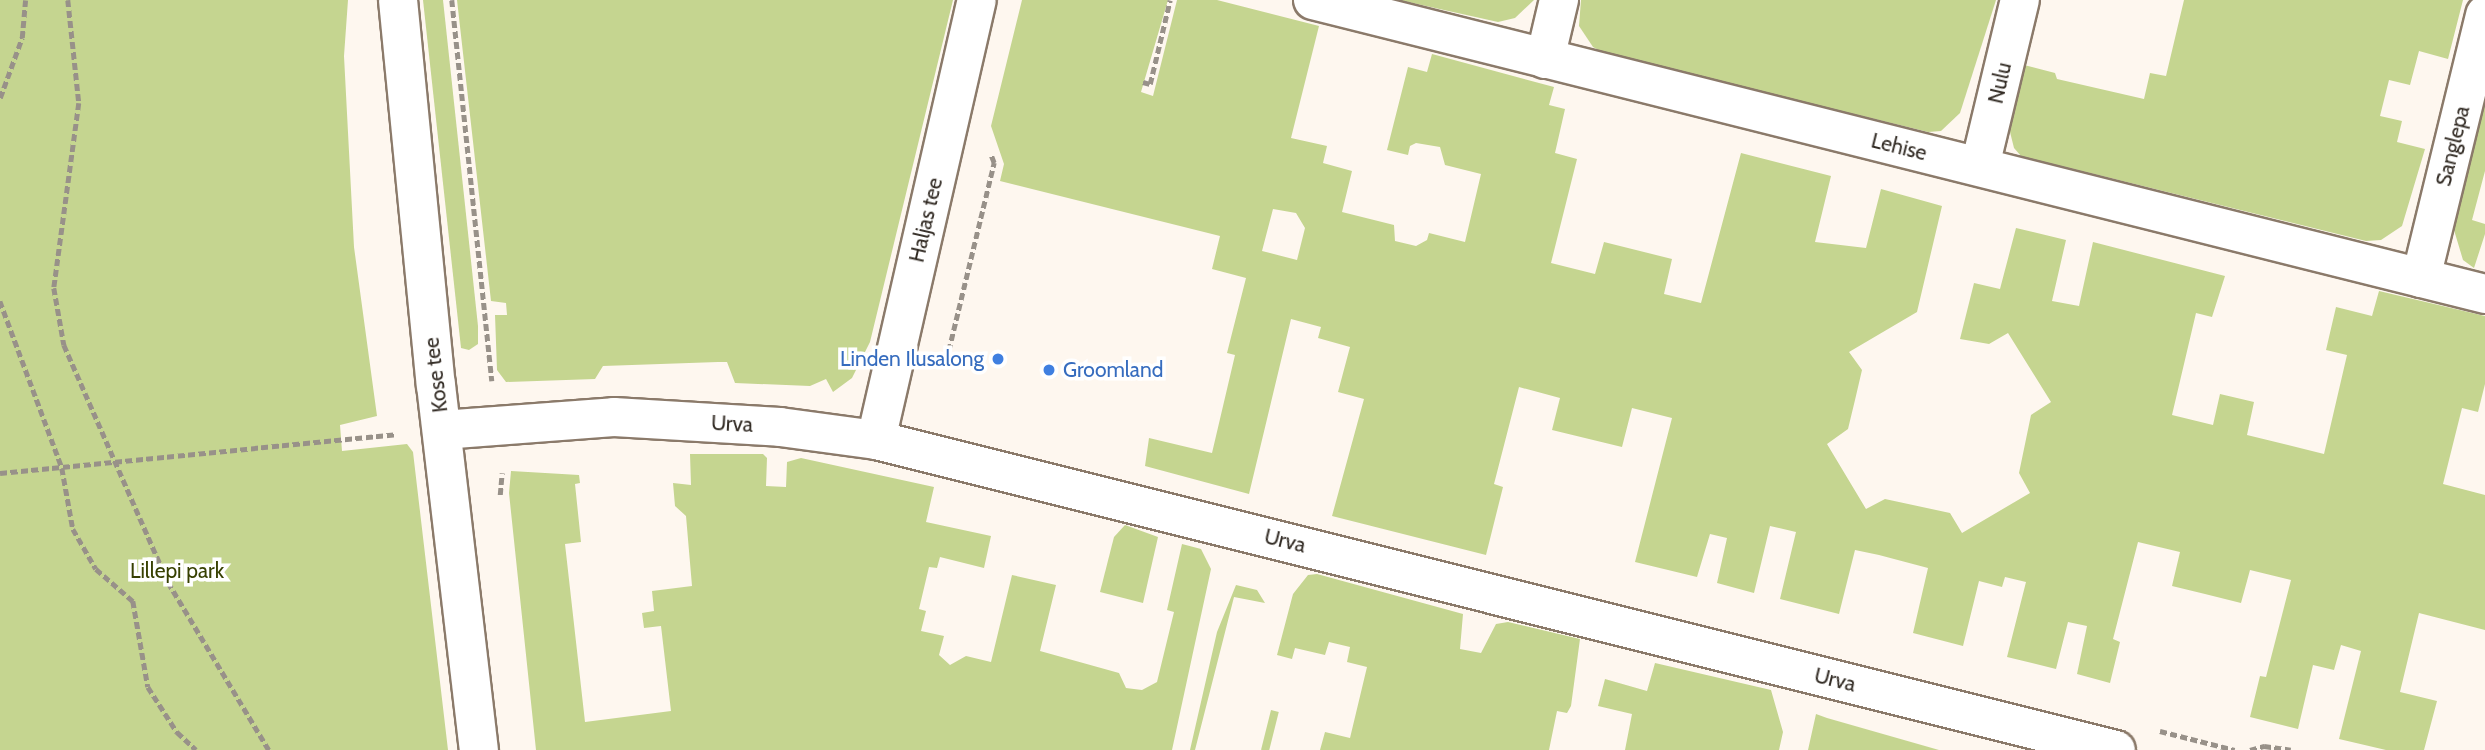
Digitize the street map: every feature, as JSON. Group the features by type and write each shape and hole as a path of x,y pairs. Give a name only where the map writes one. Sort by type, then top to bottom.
{"street":[{"name":"Kose tee","path":"398,0 442,430 479,750"},
{"name":"Haljas tee","path":"876,440 977,0"},
{"name":"Lehise","path":"1313,0 2485,294"},
{"path":"1545,59 1559,0"},
{"name":"Nulu","path":"1980,166 2020,0"},
{"name":"Sanglepa","path":"2421,278 2485,15"},
{"name":"Urva","path":"442,430 614,417 780,427 876,440 2116,750"}],"path":[{"path":"0,98 22,38 25,0"},
{"path":"68,0 79,103 54,288 64,345 168,582 269,750"},
{"path":"452,0 487,354 498,426 501,506"},
{"path":"1143,82 1150,85 1170,0"},
{"path":"0,301 62,468 73,529 96,569 133,601 148,687 177,732 196,750"},
{"path":"0,473 442,430"},
{"path":"2250,750 2264,746 2291,750"}],"green space":[{"name":"Lillepi park","path":"0,0 348,0 344,56 354,247 377,416 340,425 342,451 407,444 413,452 448,750 0,750"},
{"path":"423,0 443,0 478,326 478,344 469,350 461,348"},
{"path":"457,0 953,0 870,342 852,378 833,392 826,379 810,386 735,383 727,362 718,362 603,366 595,379 506,382 497,370 495,315 507,315 506,303 491,301"},
{"path":"1022,0 1168,0 1141,92 1153,96 1177,0 1217,0 1319,26 1291,138 1327,146 1323,163 1352,171 1342,212 1394,225 1395,241 1416,246 1427,240 1429,233 1465,242 1481,174 1445,165 1440,147 1416,143 1410,146 1408,155 1387,150 1408,67 1427,72 1432,54 1554,87 1549,105 1565,109 1555,153 1577,159 1551,263 1595,274 1604,242 1672,259 1664,294 1701,303 1741,153 1831,176 1815,242 1866,248 1881,189 1942,206 1917,312 1849,352 1862,370 1855,400 1848,429 1827,444 1866,509 1885,499 1950,513 1962,533 2030,493 2019,473 2031,415 2051,402 2008,333 1989,344 1960,339 1974,283 2000,289 2016,228 2066,240 2052,301 2079,306 2093,242 2225,276 2212,317 2196,313 2172,415 2213,425 2220,394 2254,402 2247,435 2324,454 2347,355 2326,350 2336,307 2372,316 2379,291 2485,316 2485,384 2478,412 2462,408 2443,484 2485,495 2485,630 2419,613 2400,692 2437,701 2424,750 2386,750 2339,739 2361,651 2341,645 2334,670 2313,665 2298,729 2250,717 2260,676 2266,677 2291,580 2250,570 2241,603 2172,586 2180,552 2138,542 2113,639 2120,642 2110,683 2077,674 2087,626 2068,622 2056,669 2007,657 2026,582 2005,577 2002,587 1979,581 1963,646 1913,633 1928,568 1879,555 1855,550 1839,614 1780,599 1796,532 1770,526 1754,593 1717,583 1727,538 1710,534 1697,577 1635,562 1672,418 1632,408 1622,447 1552,430 1560,398 1519,387 1494,484 1503,487 1486,555 1332,516 1364,399 1338,392 1350,347 1318,338 1321,327 1291,319 1249,494 1145,466 1149,438 1212,453 1235,355 1227,353 1246,278 1212,269 1220,236 1000,181 1004,164 991,126","holes":["1273,209 1296,213 1305,228 1297,260 1262,251"]},
{"path":"1399,0 1534,0 1515,18 1498,22"},
{"path":"1581,0 1996,0 1960,113 1941,131 1928,132 1604,53 1593,47 1579,26"},
{"path":"2184,0 2463,0 2448,59 2419,51 2410,85 2389,80 2380,116 2402,121 2397,142 2425,149 2402,226 2381,240 2366,241 2021,156 2014,148 2009,128 2024,65 2055,73 2057,79 2144,99 2150,73 2166,76"},
{"path":"2485,97 2485,171 2472,220 2485,224 2485,234 2474,268 2463,260 2454,230"},
{"path":"690,454 763,454 767,458 766,486 786,487 787,462 801,458 934,487 926,522 991,536 984,568 940,557 937,568 929,567 919,609 926,611 921,631 944,636 939,655 950,665 966,656 991,662 1012,575 1056,585 1040,651 1119,673 1126,688 1142,690 1157,682 1174,612 1167,610 1182,544 1201,549 1211,569 1172,750 536,750 509,493 511,471 579,475 580,483 575,484 581,542 565,544 585,722 671,711 661,626 644,628 642,613 654,611 652,591 692,586 686,516 675,506 673,483 691,485"},
{"path":"1125,525 1158,537 1143,603 1100,592 1114,537"},
{"path":"1317,574 1463,614 1460,649 1481,653 1496,624 1508,622 1580,639 1571,706 1567,713 1557,711 1549,750 1320,750 1325,732 1350,738 1367,667 1347,662 1350,647 1329,642 1325,655 1295,648 1292,659 1277,655 1293,594 1308,575"},
{"path":"1236,585 1257,590 1265,603 1234,597 1195,750 1190,750 1217,632"},
{"path":"1655,663 1771,690 1783,732 1779,750 1625,750 1632,714 1598,706 1605,679 1647,691"},
{"path":"1271,710 1279,712 1269,750 1261,750"},
{"path":"1816,714 1827,718 1939,750 1808,750"}],"place":[{"name":"Linden Ilusalong","path":"998,359"},
{"name":"Groomland","path":"1049,370"}]}
